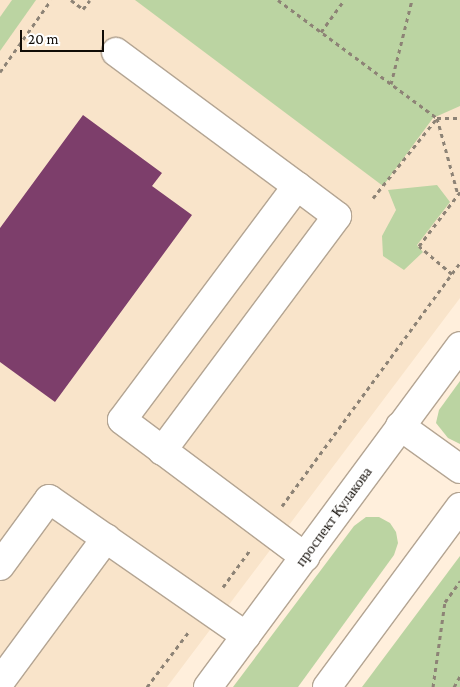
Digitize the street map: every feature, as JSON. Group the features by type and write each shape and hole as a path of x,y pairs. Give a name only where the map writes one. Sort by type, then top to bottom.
{"main road":[{"path":"116,52 337,216 162,451"},
{"path":"297,186 122,420 305,557"},
{"name":"проспект Кулакова","path":"208,687 460,346"},
{"path":"400,426 460,469"},
{"path":"0,566 49,499 246,636"},
{"path":"327,687 460,507"},
{"path":"0,682 106,538"}],"path":[{"path":"0,72 50,0"},
{"path":"71,0 83,9 90,0"},
{"path":"278,0 437,118 460,118"},
{"path":"321,32 344,0"},
{"path":"391,84 412,0"},
{"path":"437,118 459,194 419,246 452,274"},
{"path":"373,198 437,118"},
{"path":"147,687 460,263"},
{"path":"434,687 445,602 460,581"},
{"path":"454,687 460,676"}],"shaded area":[{"path":"0,0 460,0 460,298 167,687 0,687"}],"green space":[{"path":"12,0 36,0 0,51 0,17"},
{"path":"135,0 460,0 460,106 433,118 383,186"},
{"path":"437,185 450,202 417,245 423,252 404,270 383,256 382,236 396,210 388,190"},
{"path":"460,381 460,444 448,438 436,423 439,410"},
{"path":"366,517 379,517 390,523 396,532 398,543 394,555 298,687 233,687 354,526"},
{"path":"460,556 460,687 362,687"}],"building":[{"path":"83,115 162,173 152,186 192,215 55,402 0,362 0,228"}]}
